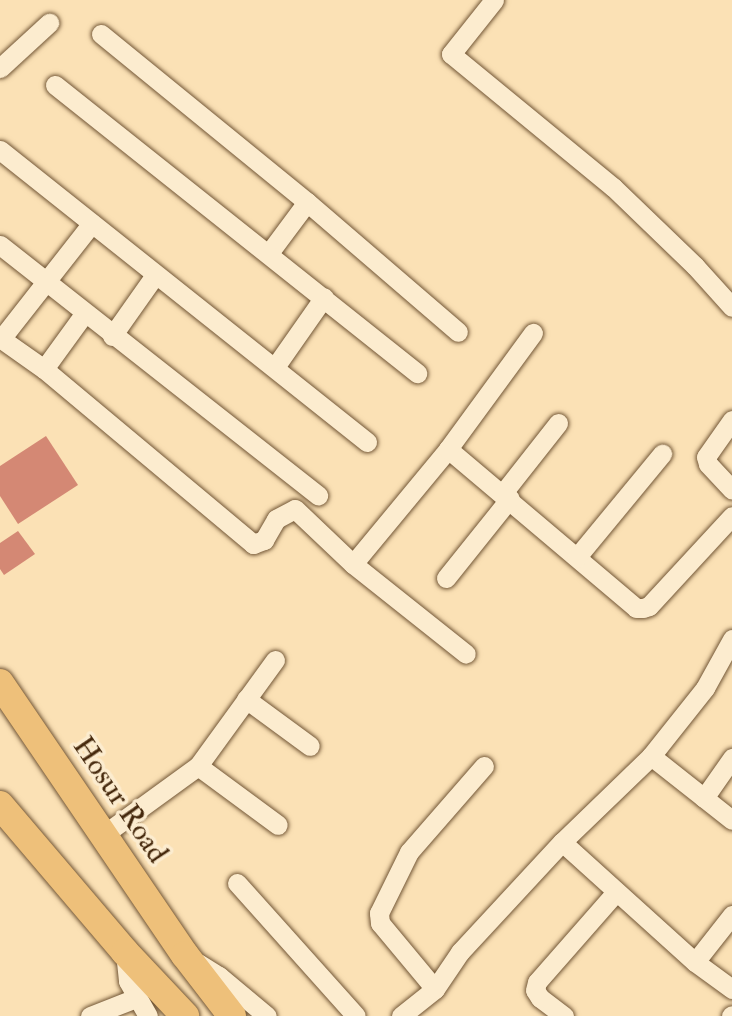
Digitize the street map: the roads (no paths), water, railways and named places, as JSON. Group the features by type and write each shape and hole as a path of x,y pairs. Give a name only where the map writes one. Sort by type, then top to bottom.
{"highway":[{"name":"Hosur Road","path":"0,683 185,955 232,1016"},
{"path":"0,805 125,952 185,1016"}],"street":[{"path":"494,0 450,54 613,187 695,266 732,307"},
{"path":"0,68 49,23"},
{"path":"101,34 307,202 458,332"},
{"path":"55,85 417,373"},
{"path":"0,150 155,275 275,366 367,442"},
{"path":"269,253 307,202"},
{"path":"92,223 1,339 44,369 253,544 264,540 276,519 296,509 354,564 466,654"},
{"path":"0,245 84,314 318,495"},
{"path":"112,336 155,275"},
{"path":"275,366 324,297"},
{"path":"44,369 84,314"},
{"path":"354,564 448,449 533,333"},
{"path":"732,420 706,457 708,464 732,490"},
{"path":"446,578 558,423"},
{"path":"448,449 636,608 649,606 732,516"},
{"path":"577,556 662,454"},
{"path":"401,1016 435,989 460,952 562,842 651,756 705,688 732,639"},
{"path":"103,835 198,766 275,660"},
{"path":"246,699 310,746"},
{"path":"651,756 732,820"},
{"path":"704,798 732,758"},
{"path":"198,766 278,825"},
{"path":"435,989 380,923 379,913 409,852 484,766"},
{"path":"562,842 695,962 732,989"},
{"path":"237,883 356,1016"},
{"path":"564,1016 540,998 536,990 537,982 615,892"},
{"path":"695,962 732,915"},
{"path":"125,952 128,981 148,1016"},
{"path":"185,955 219,976 267,1016"},
{"path":"90,1016 136,998"}]}
